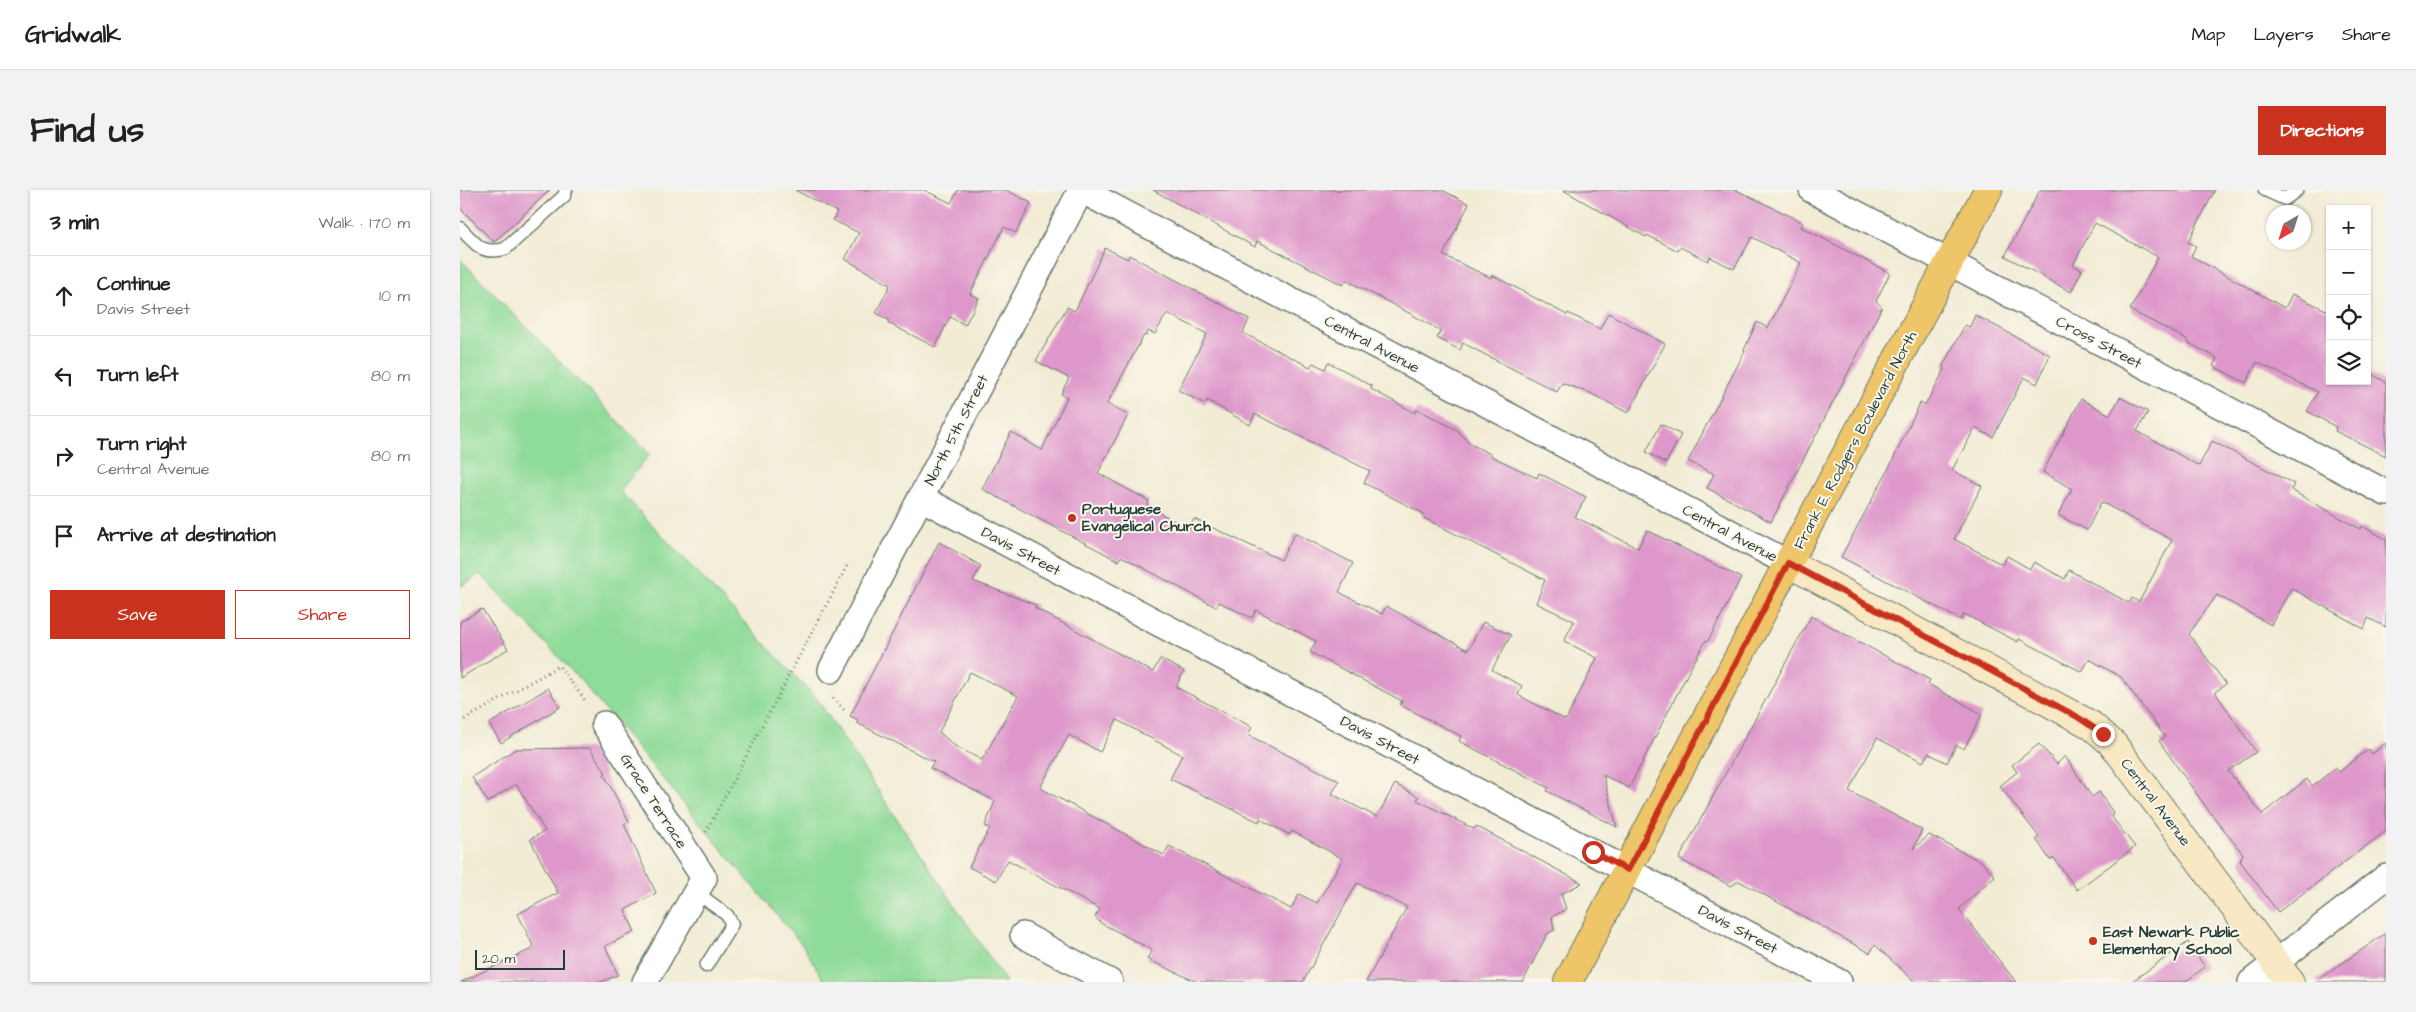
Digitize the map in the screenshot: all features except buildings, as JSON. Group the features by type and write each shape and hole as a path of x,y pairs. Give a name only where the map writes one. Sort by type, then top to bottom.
{"main road":[{"name":"Frank E. Rodgers Boulevard North","path":"1568,982 1788,563 1988,190"},
{"name":"Central Avenue","path":"1788,563 2091,724 2113,744 2283,973"}],"street":[{"name":"North 5th Street","path":"831,670 1081,190"},
{"name":"Central Avenue","path":"1081,190 1788,563"},
{"name":"Cross Street","path":"1812,190 2386,493"},
{"name":"Davis Street","path":"921,498 1838,982"},
{"name":"Grace Terrace","path":"604,724 700,885"},
{"path":"2251,982 2283,973 2386,878"},
{"path":"644,982 700,885"},
{"path":"1023,935 1110,982"}],"lane":[{"path":"460,228 481,250 493,252 505,249 564,196 566,190"},
{"path":"2265,190 2285,199 2297,190"},
{"path":"700,885 728,916 732,924 706,966"}],"path":[{"path":"703,837 847,566"},
{"path":"460,722 559,666 604,724"}],"green space":[{"path":"460,259 650,454 620,491 817,699 1006,982 825,982 803,946 581,681 480,574 460,587"}],"place":[{"name":"Portuguese Evangelical Church","path":"1072,518"},
{"name":"East Newark Public Elementary School","path":"2093,941"}],"route":[{"path":"1593,852 1628,870 1788,563 2091,724 2103,734"}]}
